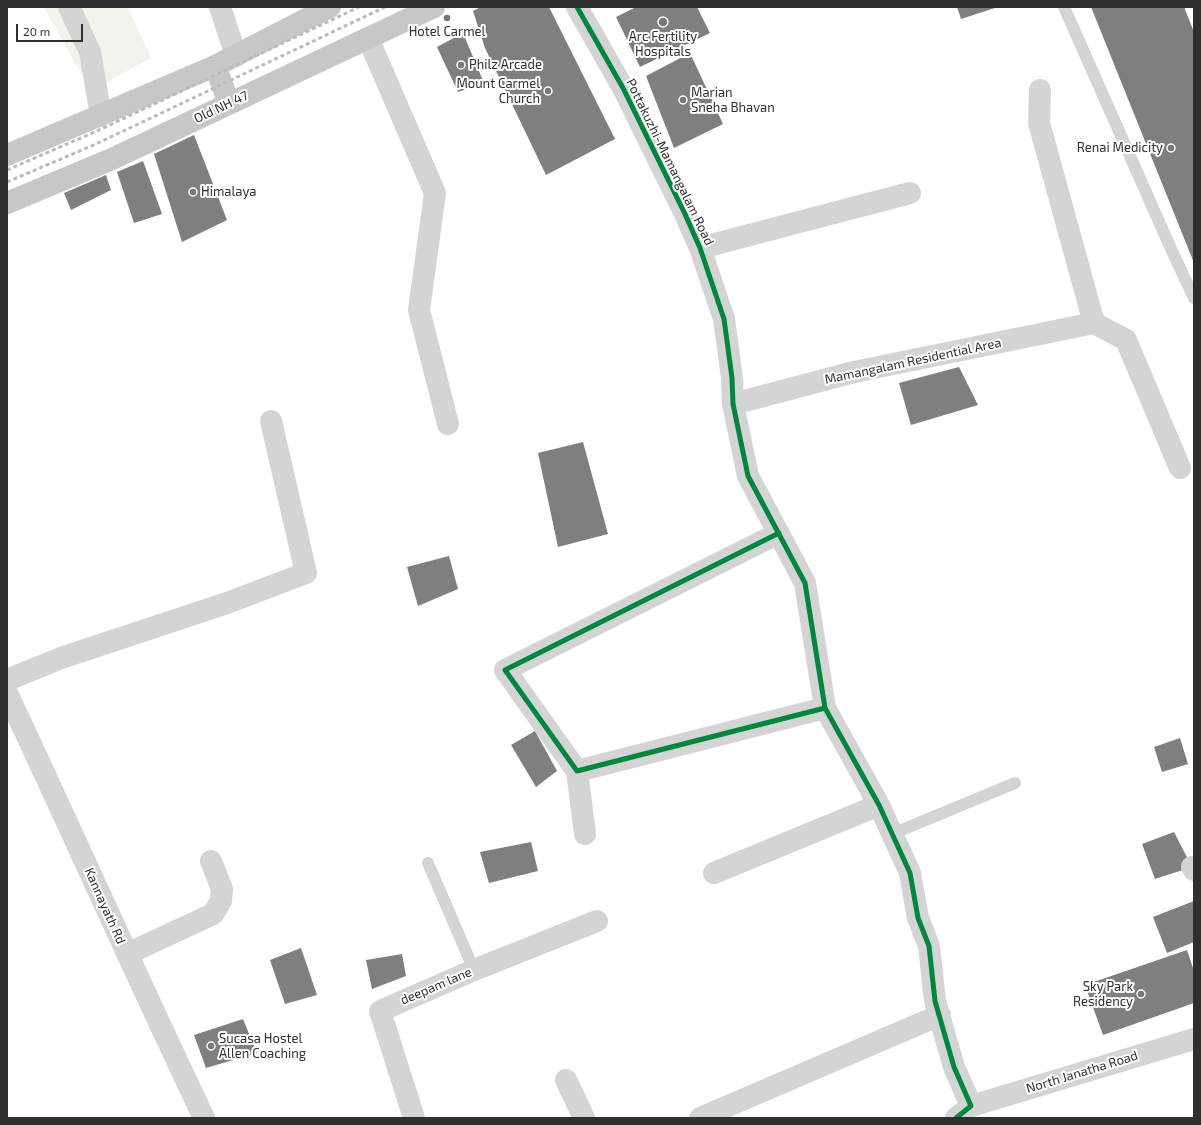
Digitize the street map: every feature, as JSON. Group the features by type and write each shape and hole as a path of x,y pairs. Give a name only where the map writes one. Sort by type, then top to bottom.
{"main road":[{"path":"7,156 215,66 330,7"},
{"name":"Old NH 47","path":"7,203 112,159 434,7"},
{"path":"215,66 230,103"}],"street":[{"path":"69,7 90,52 101,116"},
{"path":"220,7 236,56"},
{"name":"Pottakuzhi-Mamangalam Road","path":"577,7 623,88 686,214 700,248 724,318 734,404 748,476 805,583 826,708 879,805 910,873 918,918 929,946 935,1001 954,1067 963,1112"},
{"path":"368,38 435,193 419,310 448,424"},
{"path":"1040,90 1039,123 1094,323 1126,340 1180,468"},
{"path":"700,248 910,193"},
{"name":"Mamangalam Residential Area","path":"734,404 854,372 1094,323"},
{"path":"7,680 61,658 227,603 306,573 271,421"},
{"path":"585,834 578,771 505,670 779,533"},
{"name":"Kannayath Rd","path":"7,692 204,1118"},
{"path":"578,771 826,708"},
{"path":"714,873 879,805"},
{"path":"127,954 213,914 221,901 222,889 211,861"},
{"name":"deepam lane","path":"414,1118 380,1011 474,970 597,921"},
{"path":"700,1118 940,1016"},
{"name":"North Janatha Road","path":"963,1112 1194,1038"},
{"path":"566,1080 584,1118"}],"lane":[{"path":"1064,7 1194,298"},
{"path":"892,834 1015,783"},
{"path":"428,863 474,970"}],"shaded area":[{"path":"44,7 128,7 151,58 91,91"}],"building":[{"name":"Mount Carmel Church","path":"481,7 549,7 615,139 546,175 485,48 473,11"},
{"path":"636,7 697,7 710,33 640,67 616,17"},
{"path":"957,7 998,7 961,19"},
{"name":"Renai Medicity","path":"1091,7 1184,7 1194,32 1194,263"},
{"name":"Philz Arcade","path":"463,33 484,83 458,92 437,47"},
{"name":"Marian Sneha Bhavan","path":"690,53 723,124 674,148 646,76"},
{"path":"194,135 227,220 182,242 154,154"},
{"path":"143,161 162,214 134,223 117,172"},
{"path":"106,175 111,190 71,210 64,193"},
{"path":"959,367 978,405 911,425 899,383"},
{"path":"583,442 608,534 558,547 538,453"},
{"path":"449,556 458,589 418,606 407,567"},
{"path":"535,731 557,771 536,787 511,745"},
{"path":"1180,738 1188,764 1162,772 1154,747"},
{"path":"1174,832 1192,867 1155,879 1142,844"},
{"path":"531,842 538,871 489,883 480,852"},
{"path":"1194,901 1194,942 1167,953 1153,917"},
{"path":"301,948 317,995 285,1004 270,960"},
{"name":"Sky Park Residency","path":"1187,950 1194,971 1194,1003 1103,1035 1085,985"},
{"path":"402,954 406,976 372,989 366,960"},
{"path":"243,1019 257,1053 206,1068 194,1035"}],"railway":[{"path":"7,170 97,131 359,7"},
{"path":"7,182 96,144 385,7"}],"cycle path":[{"path":"577,7 623,88 685,214 700,248 724,319 732,378 733,404 748,476 805,583 825,708 879,805 910,873 918,918 929,946 935,1001 954,1067 971,1106 956,1118"},
{"path":"779,533 505,670 577,771 825,708"}],"place":[{"name":"Hotel Carmel","path":"447,18"},
{"name":"Arc Fertility Hospitals","path":"663,22"},
{"name":"Philz Arcade","path":"461,65"},
{"name":"Mount Carmel Church","path":"548,91"},
{"name":"Marian Sneha Bhavan","path":"683,100"},
{"name":"Renai Medicity","path":"1171,148"},
{"name":"Himalaya","path":"193,192"},
{"name":"Sky Park Residency","path":"1141,994"},
{"name":"Sucasa Hostel Allen Coaching","path":"211,1046"}]}
